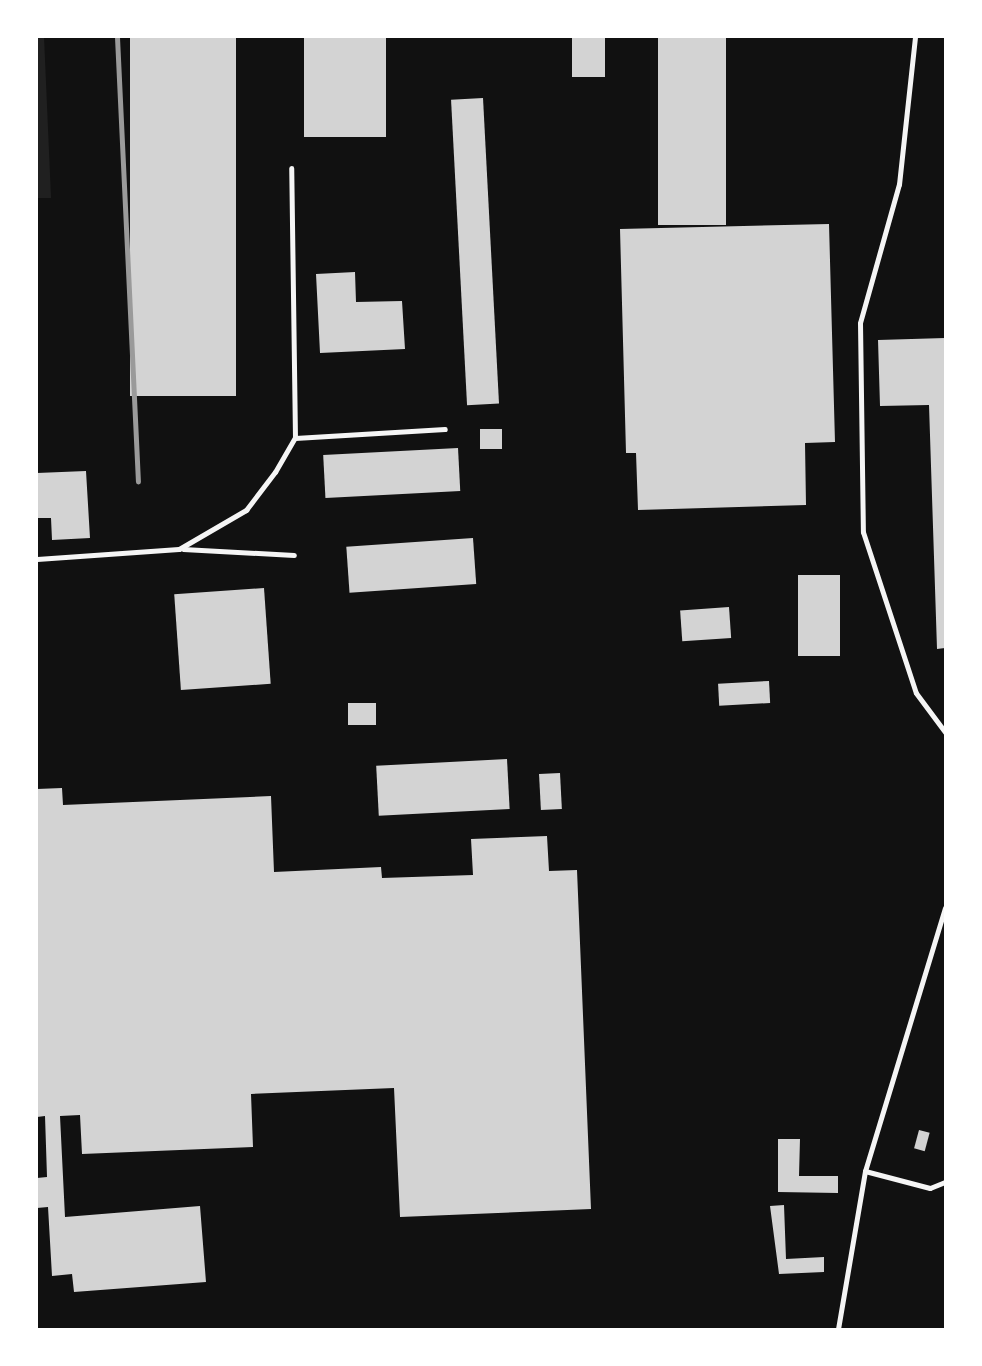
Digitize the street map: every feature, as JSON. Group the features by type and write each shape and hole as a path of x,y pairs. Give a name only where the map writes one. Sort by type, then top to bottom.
{"lane":[{"path":"915,37 899,184 860,323 863,533 916,693 945,732"},
{"path":"179,549 246,510 295,438 290,168"},
{"path":"295,438 445,429"},
{"path":"37,559 179,549 294,555"},
{"path":"838,1329 865,1171 945,908"},
{"path":"865,1171 930,1188 945,1182"}],"shaded area":[{"path":"37,37 44,37 51,198 37,198"}],"building":[{"path":"130,37 236,37 236,396 130,396"},
{"path":"304,37 386,37 386,137 304,137"},
{"path":"572,37 605,37 605,77 572,77"},
{"path":"658,37 726,37 726,225 658,225"},
{"path":"483,98 499,404 467,405 451,100"},
{"path":"829,224 835,442 805,443 806,505 638,510 636,453 626,453 620,229"},
{"path":"355,272 356,302 402,301 405,349 320,353 316,274"},
{"path":"945,338 945,648 937,649 929,405 880,406 878,340"},
{"path":"480,429 502,429 502,449 480,449"},
{"path":"458,448 460,491 325,498 323,455"},
{"path":"86,471 90,538 52,540 51,518 37,518 37,473"},
{"path":"473,538 476,584 350,593 346,547"},
{"path":"798,575 840,575 840,656 798,656"},
{"path":"264,588 271,684 181,690 174,594"},
{"path":"729,607 731,638 682,641 680,610"},
{"path":"769,681 770,703 719,706 718,684"},
{"path":"348,703 376,703 376,725 348,725"},
{"path":"507,759 510,809 379,816 376,766"},
{"path":"560,773 562,809 541,810 539,774"},
{"path":"62,788 63,805 271,796 274,872 381,867 382,878 473,875 471,839 547,836 549,871 577,870 591,1209 400,1217 394,1088 251,1094 253,1147 82,1154 80,1115 60,1116 65,1217 200,1206 206,1282 74,1292 72,1274 52,1276 48,1207 37,1208 37,1178 47,1177 45,1116 37,1117 37,789"},
{"path":"919,1130 930,1133 925,1151 914,1148"},
{"path":"778,1139 800,1139 799,1176 838,1176 838,1193 778,1192"},
{"path":"784,1205 786,1259 824,1257 824,1272 779,1274 770,1206"}],"railway":[{"path":"117,37 138,482"}]}
